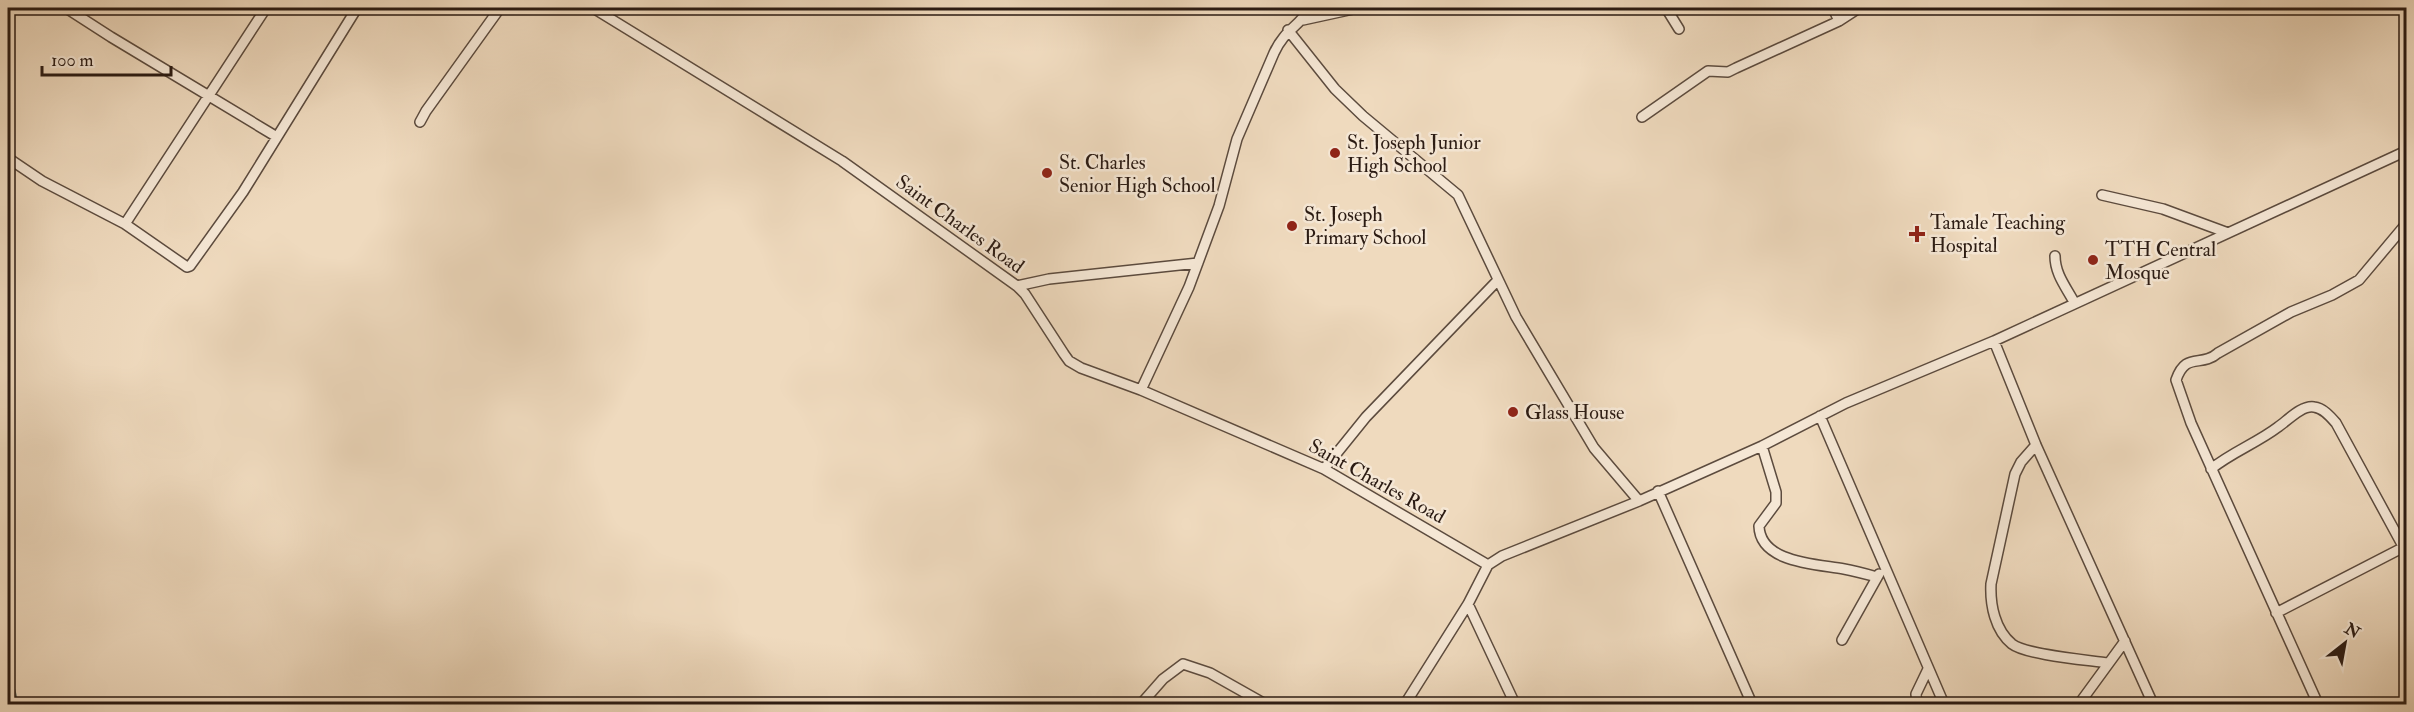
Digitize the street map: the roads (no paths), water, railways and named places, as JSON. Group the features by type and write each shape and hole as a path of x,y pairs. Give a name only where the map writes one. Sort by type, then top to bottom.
{"street":[{"path":"66,8 207,96 277,136"},
{"path":"125,224 266,8"},
{"path":"420,122 500,8"},
{"name":"Saint Charles Road","path":"593,8 842,161 1017,286 1025,294 1069,361 1324,469 1488,565"},
{"path":"1303,20 1310,8"},
{"path":"1141,390 1176,319 1220,206 1237,140 1280,40 1288,30 1303,20 1358,8"},
{"path":"1666,8 1680,29"},
{"path":"1833,8 1839,21"},
{"path":"1642,117 1708,71 1728,72 1839,21 1859,8"},
{"path":"8,158 42,181 125,224 187,267 190,266 225,219 353,9"},
{"path":"1288,30 1342,96 1458,195 1516,317 1594,448 1639,501"},
{"path":"1405,705 1468,604 1488,565 1502,556 1639,501 1762,446 1846,403 1994,341 2406,152"},
{"path":"2102,195 2163,209 2228,233"},
{"path":"2318,705 2211,469 2176,380 2183,366 2189,361 2209,360 2291,312 2332,295 2359,280 2406,224"},
{"path":"2055,256 2055,266 2074,303"},
{"path":"1017,286 1049,279 1198,263"},
{"path":"1324,469 1366,417 1498,280"},
{"path":"1994,341 2036,445 2153,705"},
{"path":"2211,469 2227,456 2275,430 2303,409 2313,406 2321,409 2336,423 2405,547 2276,613"},
{"path":"1820,416 1944,705"},
{"path":"2036,445 2021,462 2011,486 1991,584 1990,598 1994,615 2001,630 2013,645 2032,652 2108,663"},
{"path":"1762,446 1776,492 1776,503 1759,526 1759,536 1766,544 1773,551 1793,560 1877,577"},
{"path":"1658,491 1752,705"},
{"path":"1842,640 1884,566"},
{"path":"1468,604 1515,705"},
{"path":"2079,705 2125,642"},
{"path":"1141,705 1163,679 1183,664 1210,673 1265,705"},
{"path":"1917,705 1916,694 1928,669"},
{"path":"1100,703 1110,705"}],"waterway":[{"path":"8,169 12,172 8,187"},
{"path":"8,665 18,704"}],"place":[{"name":"St. Joseph Junior High School","path":"1335,153"},
{"name":"St. Charles Senior High School","path":"1047,173"},
{"name":"St. Joseph Primary School","path":"1292,226"},
{"name":"Tamale Teaching Hospital","path":"1917,234"},
{"name":"TTH Central Mosque","path":"2093,260"},
{"name":"Glass House","path":"1513,412"}]}
